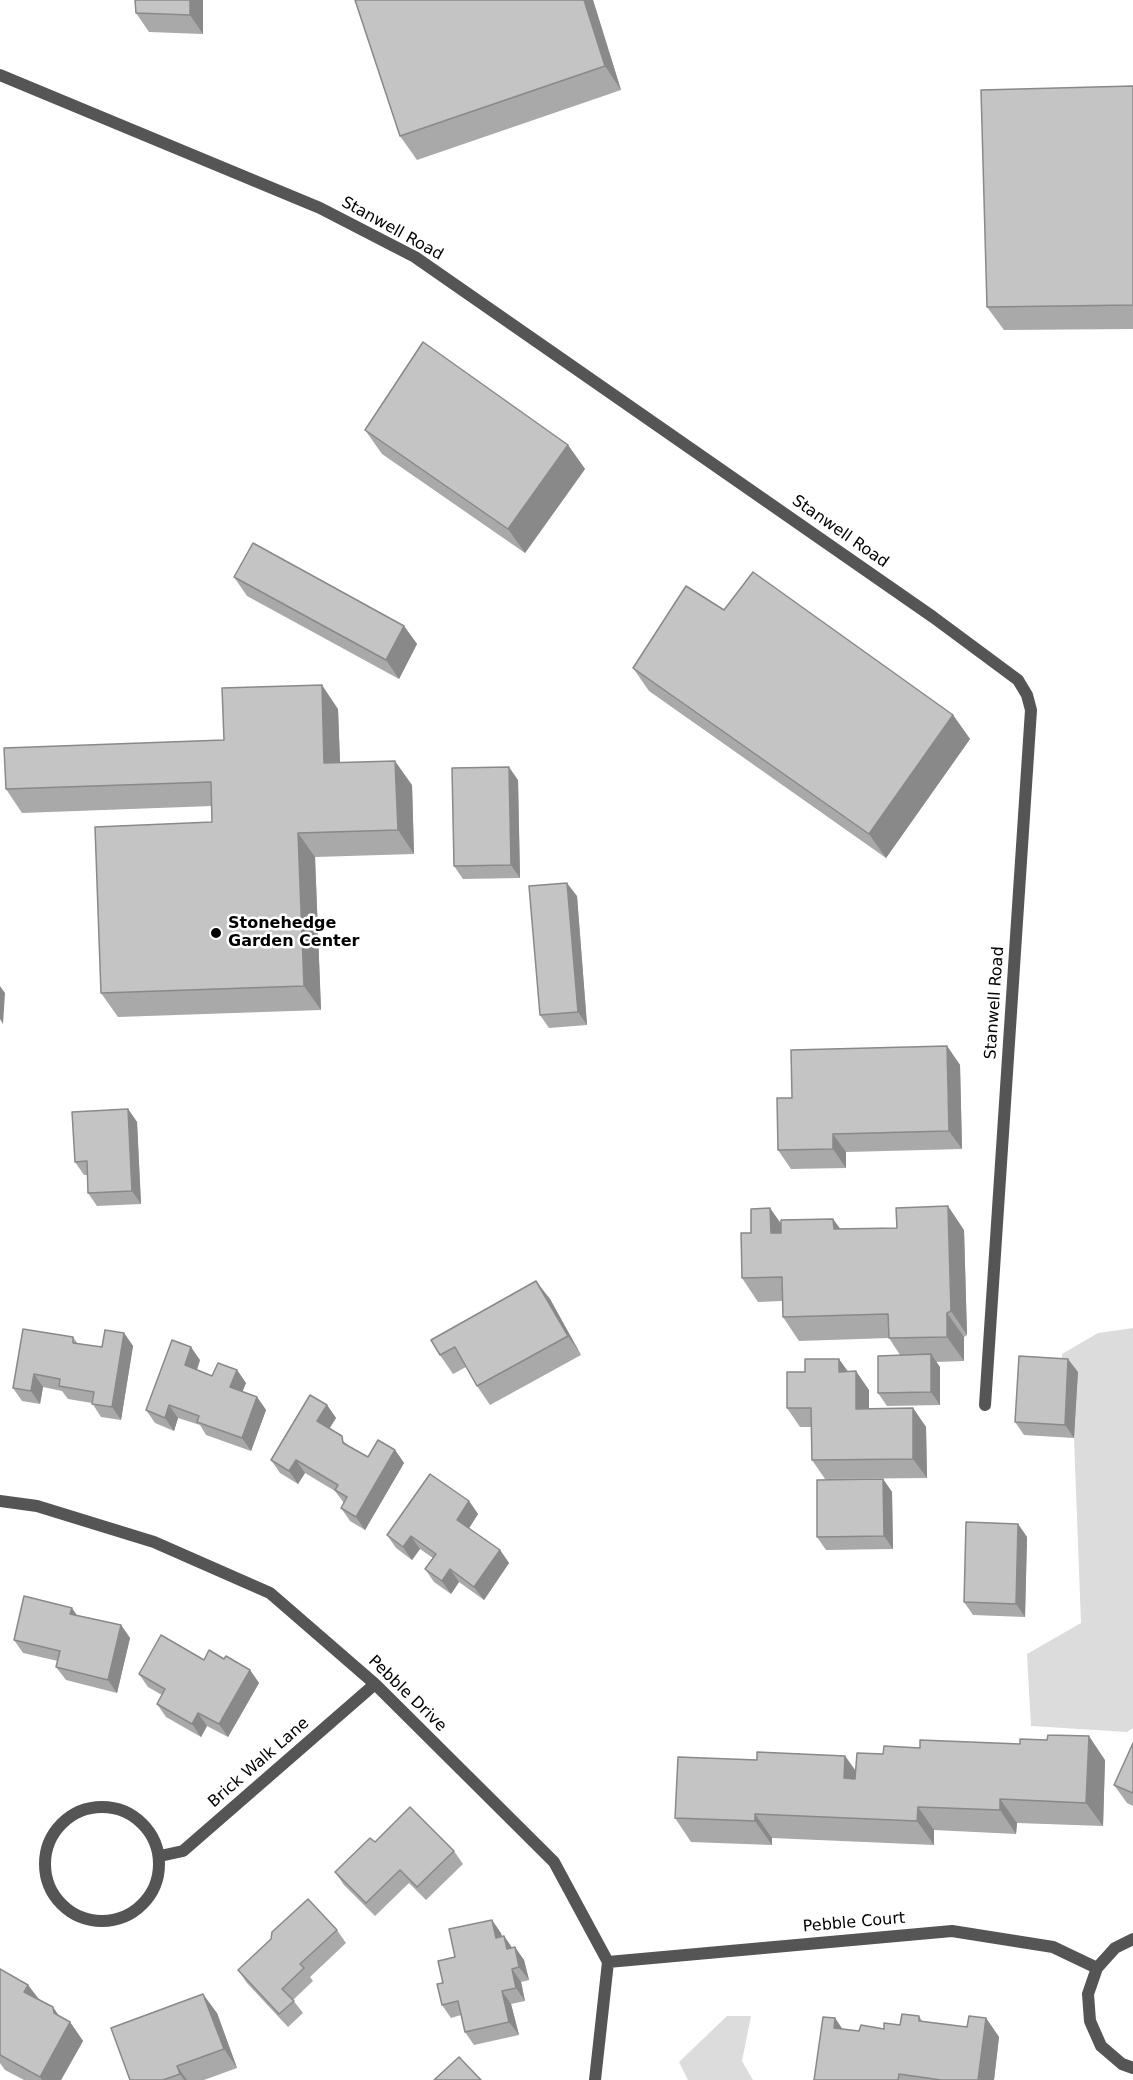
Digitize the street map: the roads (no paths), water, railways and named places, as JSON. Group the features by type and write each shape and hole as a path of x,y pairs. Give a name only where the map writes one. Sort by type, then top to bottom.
{"street":[{"name":"Stanwell Road","path":"0,75 320,208 415,257 933,617 1017,680 1027,695 1030,710 986,1406"},
{"name":"Pebble Drive","path":"0,1501 37,1506 154,1542 270,1593 375,1684 554,1862 608,1962"},
{"name":"Brick Walk Lane","path":"160,1856 183,1851 375,1684"},
{"path":"94,1807 116,1808 137,1818 152,1834 160,1856 159,1878 149,1899 132,1914 111,1922 88,1920 67,1911 52,1894 45,1873 46,1850 55,1830 72,1815 94,1807"},
{"name":"Pebble Court","path":"608,1962 952,1931 1053,1947 1097,1968"},
{"path":"1133,1939 1115,1948 1097,1968 1088,1994 1090,2021 1101,2046 1122,2064 1133,2068"},
{"path":"595,2080 608,1962"}],"place":[{"name":"Stonehedge Garden Center","path":"216,933"}]}
